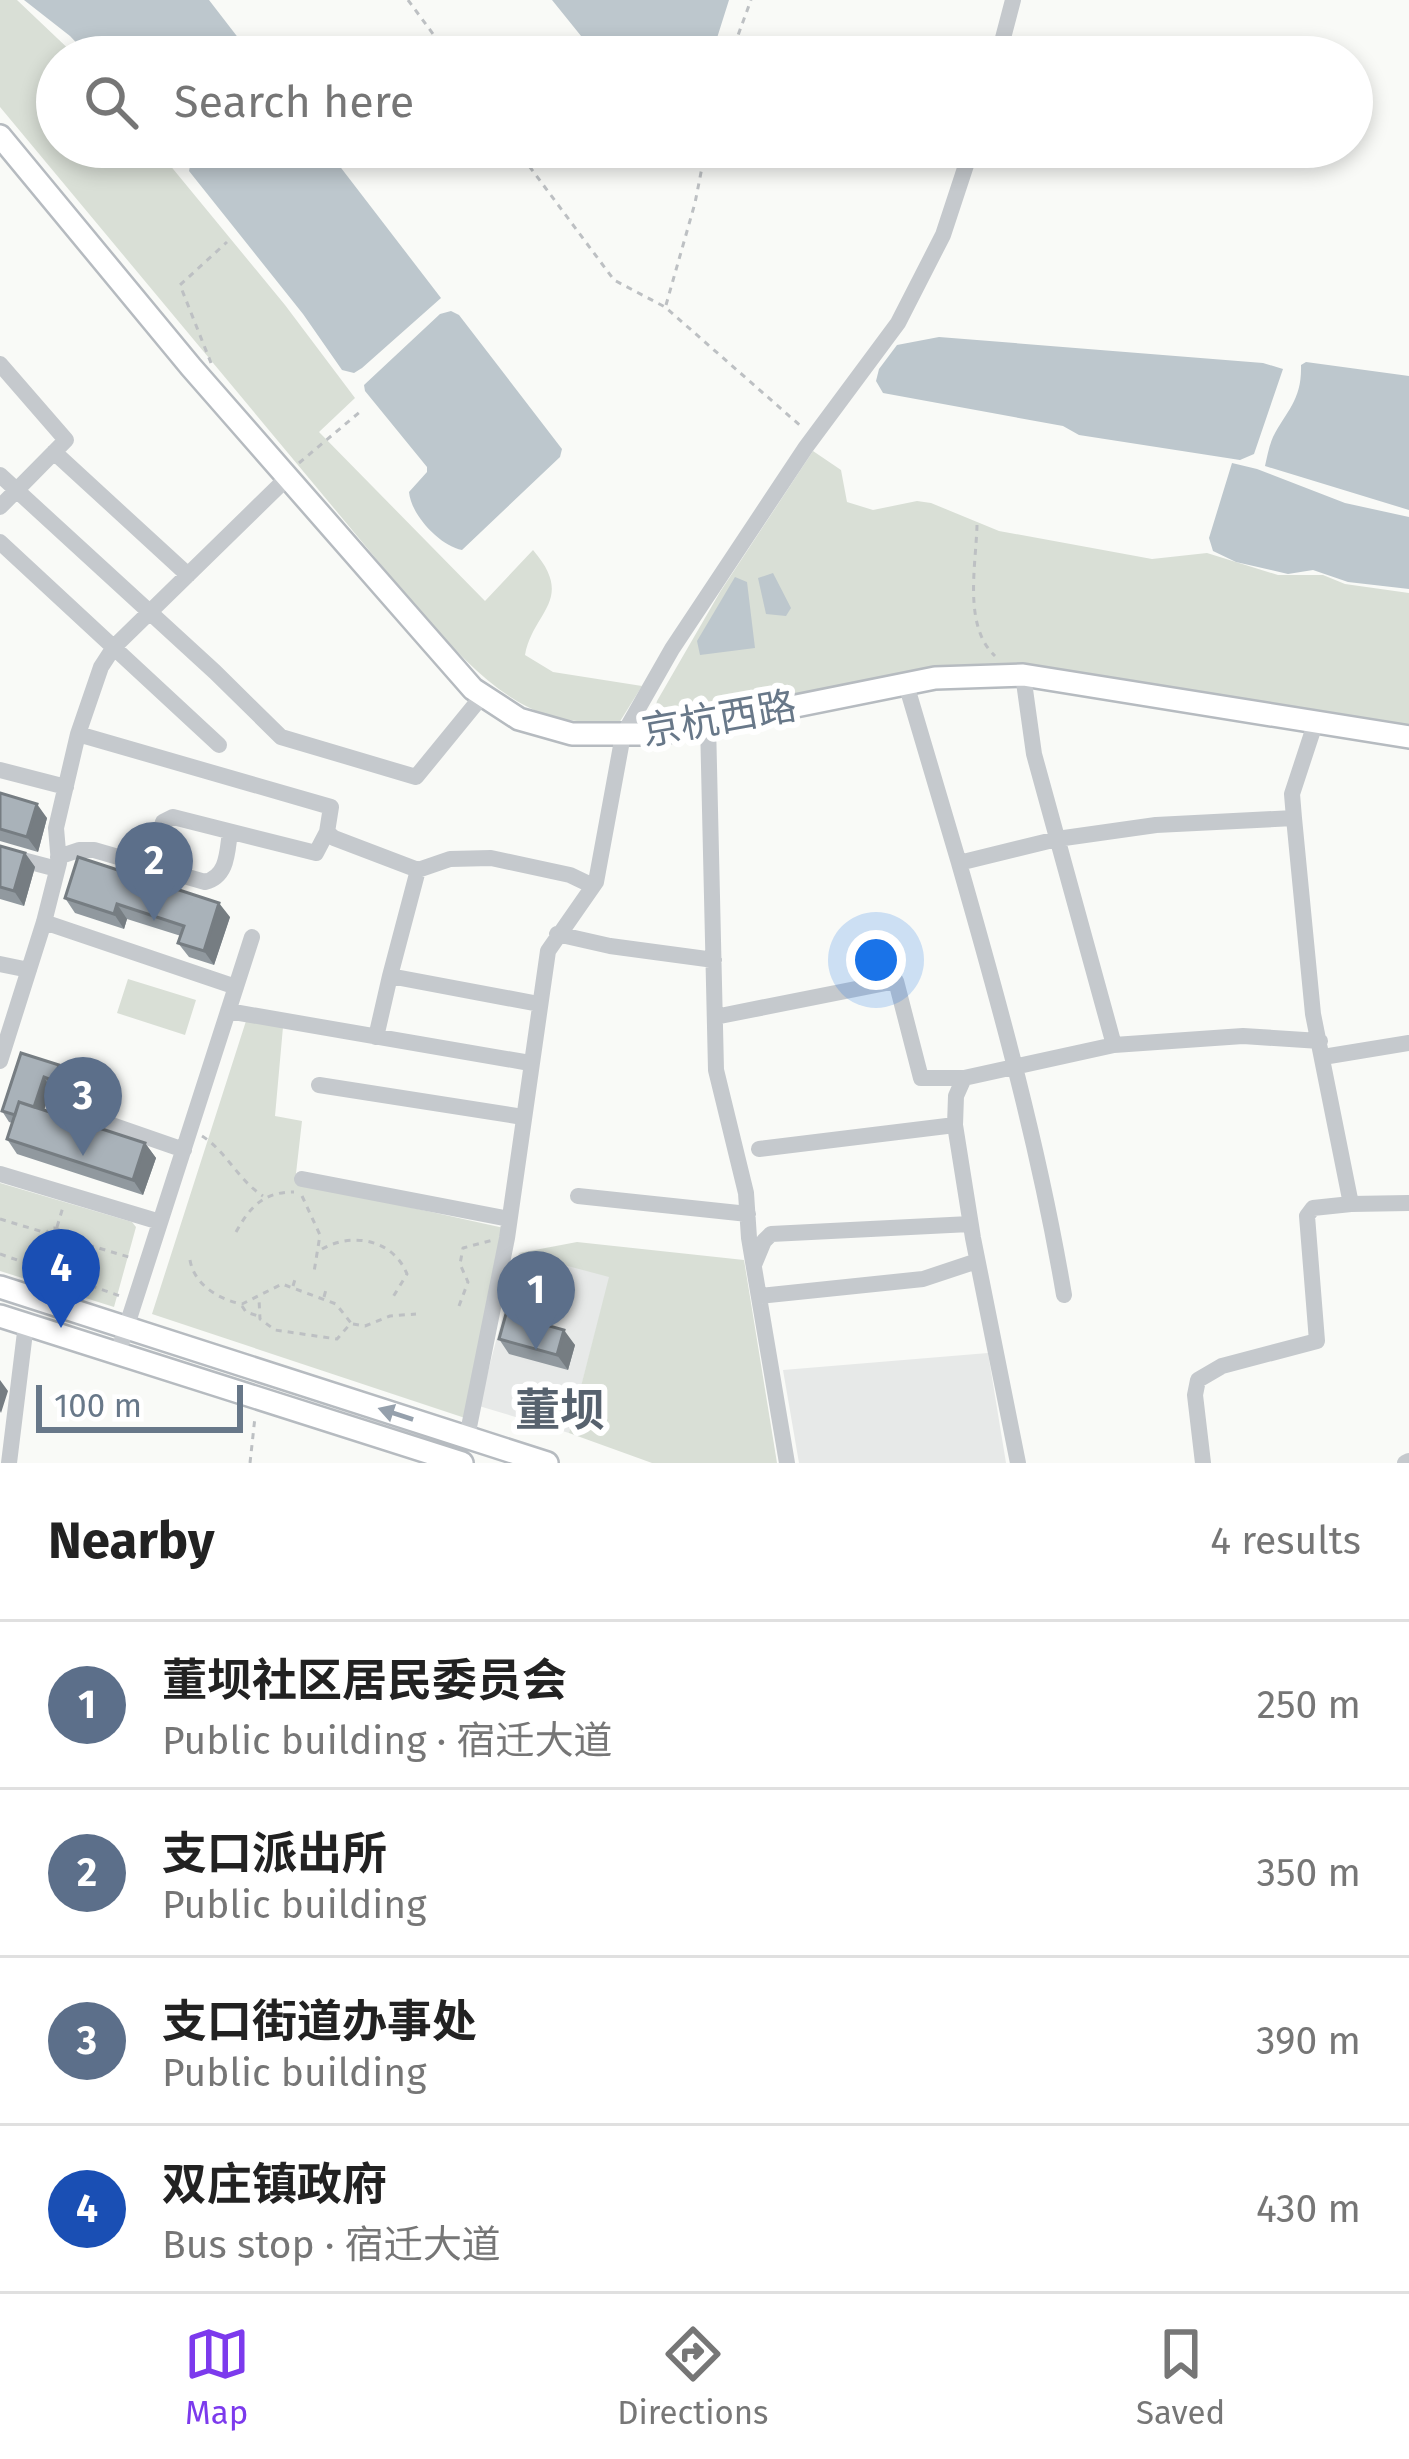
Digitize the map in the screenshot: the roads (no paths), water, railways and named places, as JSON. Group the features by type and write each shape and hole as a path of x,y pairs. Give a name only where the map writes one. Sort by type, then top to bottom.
{"main road":[{"name":"京杭西路","path":"0,136 284,474 483,695 519,719 548,730 623,735 906,683 1017,676 1409,737"},
{"path":"0,1287 547,1463"},
{"path":"0,1316 461,1463"}],"street":[{"path":"1004,36 1013,0"},
{"path":"466,1437 508,1229 548,951 593,886 623,735 672,650 813,437 898,323 943,235 965,168"},
{"path":"0,364 67,440 0,507"},
{"path":"54,452 188,575"},
{"path":"0,1061 44,922 58,863 56,828 78,734 101,667 114,647 284,474"},
{"path":"0,475 280,737 416,777 483,695"},
{"path":"0,542 218,745"},
{"path":"1017,676 1114,1045"},
{"path":"906,683 1018,1066 1045,1179 1064,1294"},
{"path":"1316,722 1292,794 1313,1014 1351,1204"},
{"path":"708,723 716,1070 746,1192 787,1463"},
{"path":"78,734 328,804 332,811 316,854 167,818 150,865"},
{"path":"0,770 66,787"},
{"path":"959,863 1057,839 1156,825 1294,818"},
{"path":"0,854 58,863 94,850 212,880 223,870 230,832"},
{"path":"327,832 418,870 451,860 491,858 570,875 593,886"},
{"path":"376,1036 418,870"},
{"path":"44,922 236,987"},
{"path":"557,934 714,960"},
{"path":"118,1352 252,937"},
{"path":"0,964 29,970"},
{"path":"390,976 539,1004"},
{"path":"715,1017 896,981 921,1078 964,1078 1114,1045 1243,1036 1322,1049 1409,1043"},
{"path":"228,1011 530,1063"},
{"path":"964,1078 956,1096 955,1125 1018,1463"},
{"path":"319,1085 523,1117"},
{"path":"63,1108 184,1150"},
{"path":"759,1149 955,1125"},
{"path":"0,1174 160,1222"},
{"path":"302,1179 508,1229"},
{"path":"578,1196 748,1214"},
{"path":"1203,1463 1195,1395 1198,1380 1222,1366 1317,1341 1307,1216 1313,1208 1409,1203"},
{"path":"754,1266 771,1234 970,1225"},
{"path":"759,1295 923,1280 977,1262"},
{"path":"9,1463 26,1324"}],"place":[{"name":"支口派出所","path":"154,921"},
{"name":"支口街道办事处","path":"83,1156"},
{"name":"双庄镇政府","path":"61,1328"},
{"name":"董坝社区居民委员会","path":"536,1350"}],"district":[{"name":"董坝","path":"560,1411"}]}
